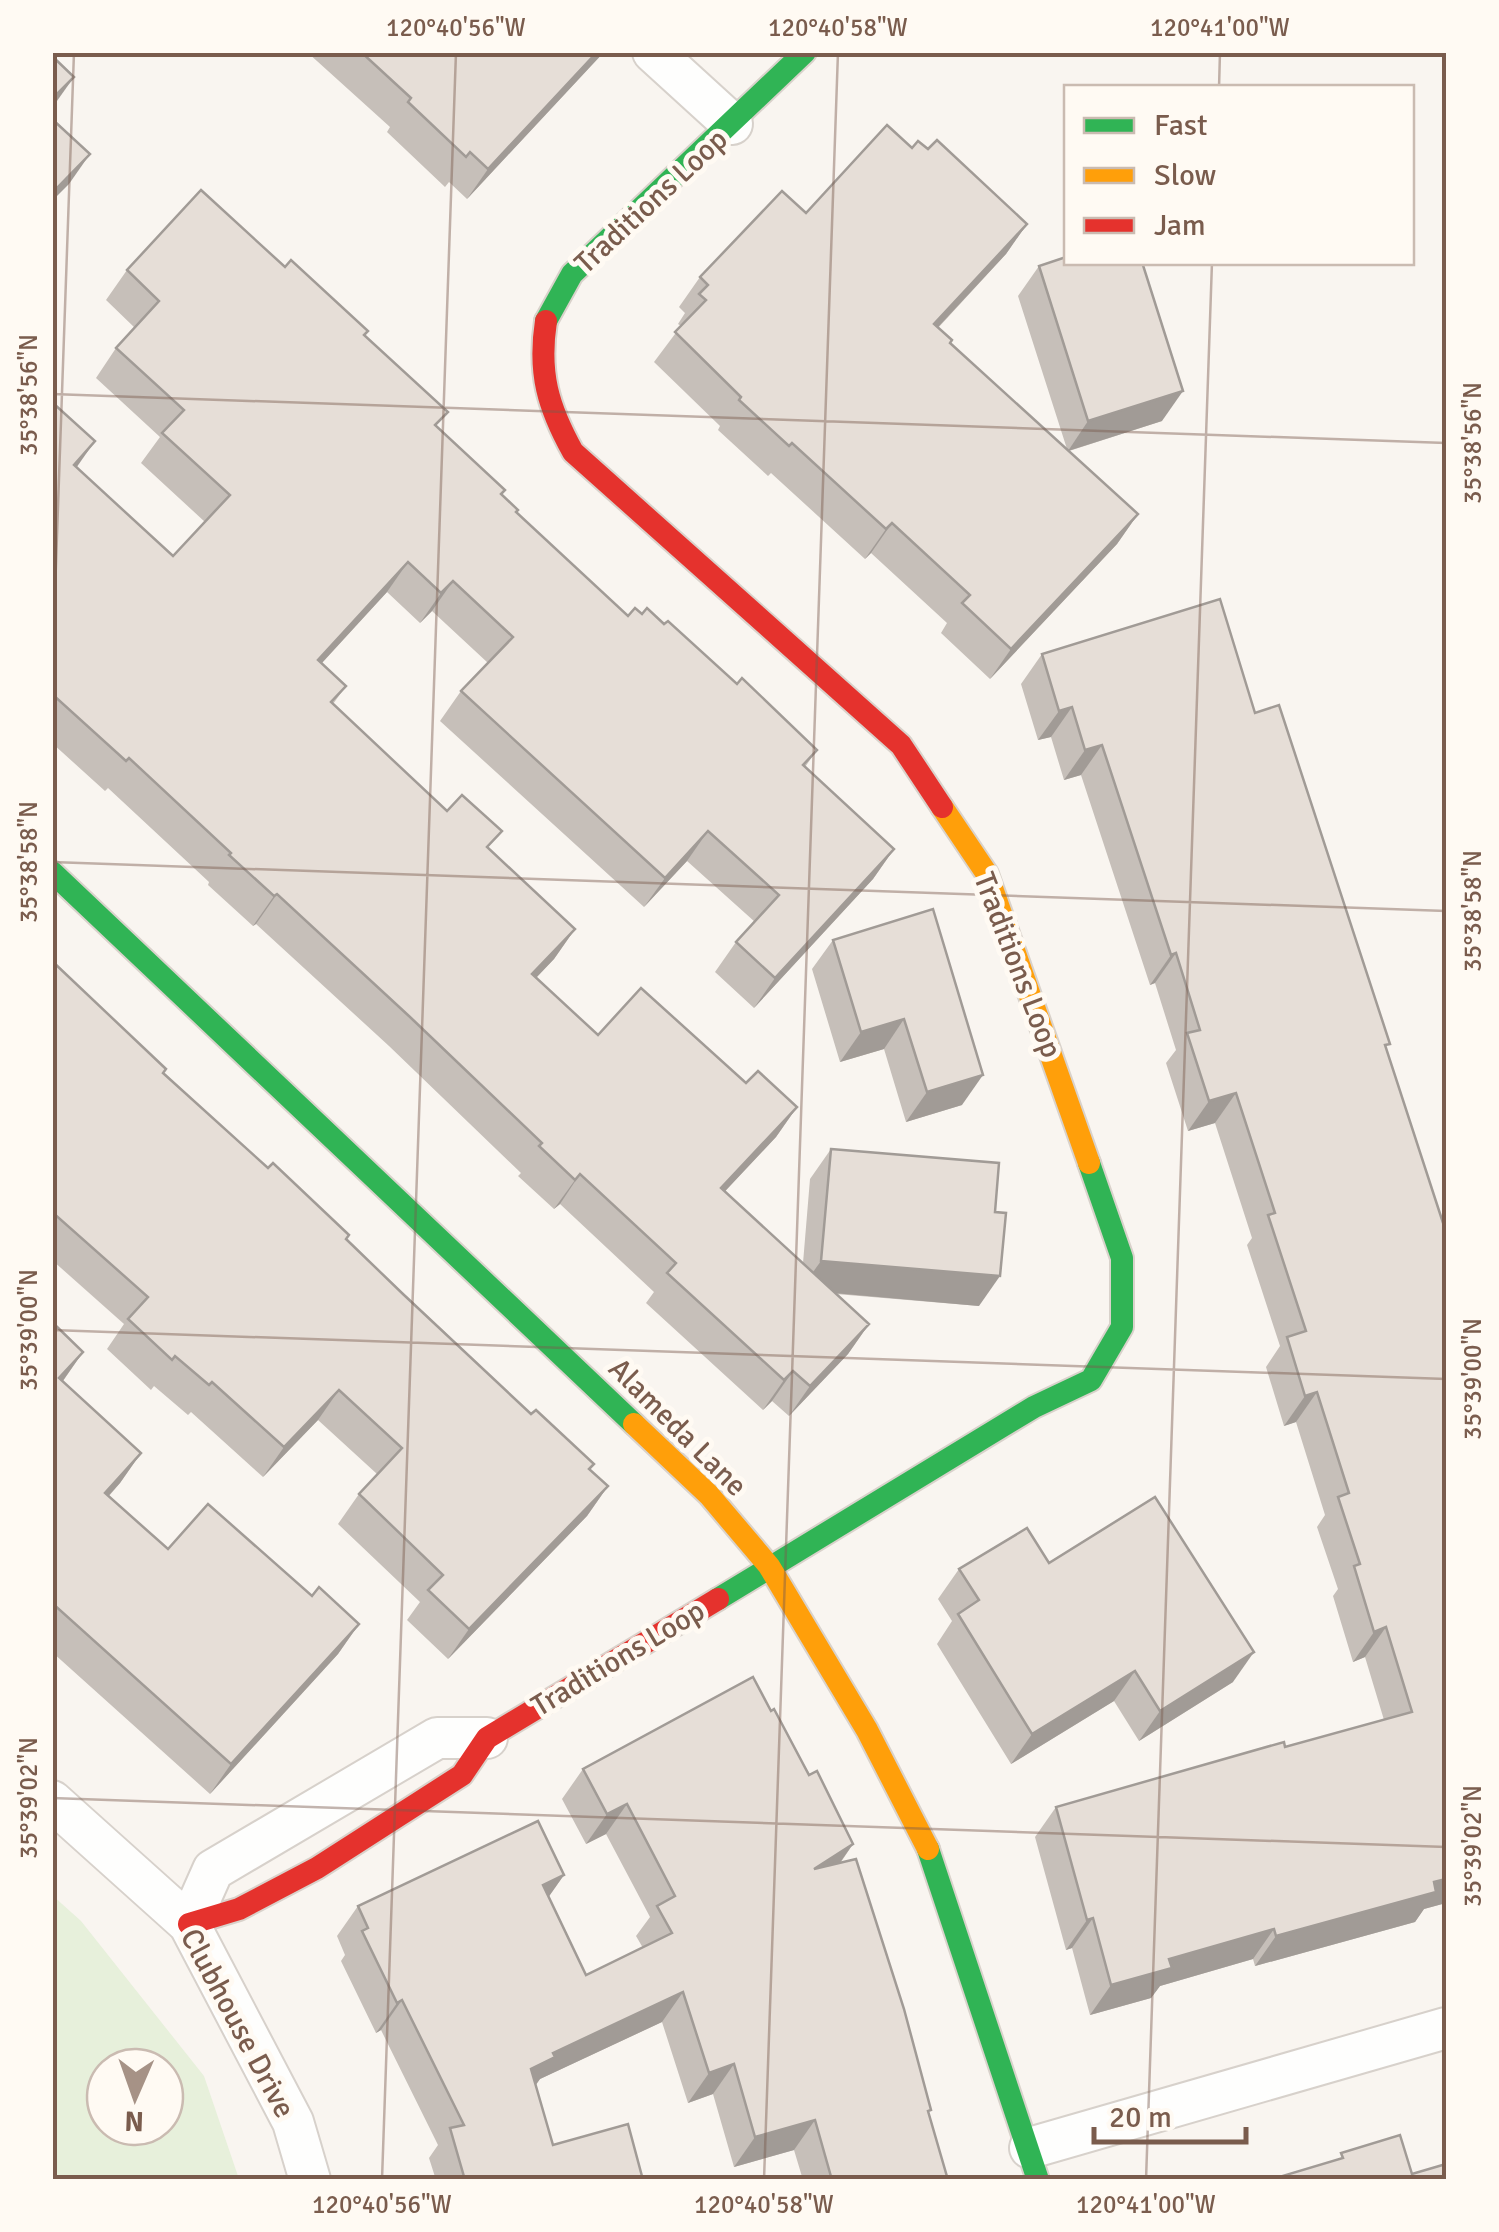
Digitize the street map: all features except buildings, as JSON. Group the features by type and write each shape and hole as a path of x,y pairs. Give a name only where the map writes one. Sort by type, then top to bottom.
{"street":[{"path":"654,52 732,124"},
{"name":"Traditions Loop","path":"188,1924 213,1870 437,1738 487,1738 1034,1407 1091,1380 1122,1327 1122,1258 988,874 900,745 573,452 552,415 544,374 545,323 572,274 804,52"},
{"name":"Alameda Lane","path":"52,872 709,1495 769,1566 867,1730 928,1847 1034,2164"},
{"name":"Clubhouse Drive","path":"52,1802 188,1924 293,2122 310,2180"},
{"path":"1034,2164 1446,2028"}],"green space":[{"path":"52,1895 81,1921 181,2047 85,2047 85,2147 185,2147 185,2052 204,2076 239,2179 53,2179"}],"traffic: fast":[{"path":"546,321 572,274 805,52"},
{"path":"52,872 634,1424"},
{"path":"718,1599 1034,1407 1091,1380 1122,1327 1122,1258 1089,1163"},
{"path":"928,1849 1038,2180"}],"traffic: slow":[{"path":"942,807 987,874 1089,1163"},
{"path":"634,1424 709,1495 769,1566 867,1730 928,1849"}],"traffic: jam":[{"path":"546,321 543,357 547,389 573,452 901,745 942,807"},
{"path":"189,1924 239,1909 317,1868 462,1775 487,1738 718,1599"}]}
